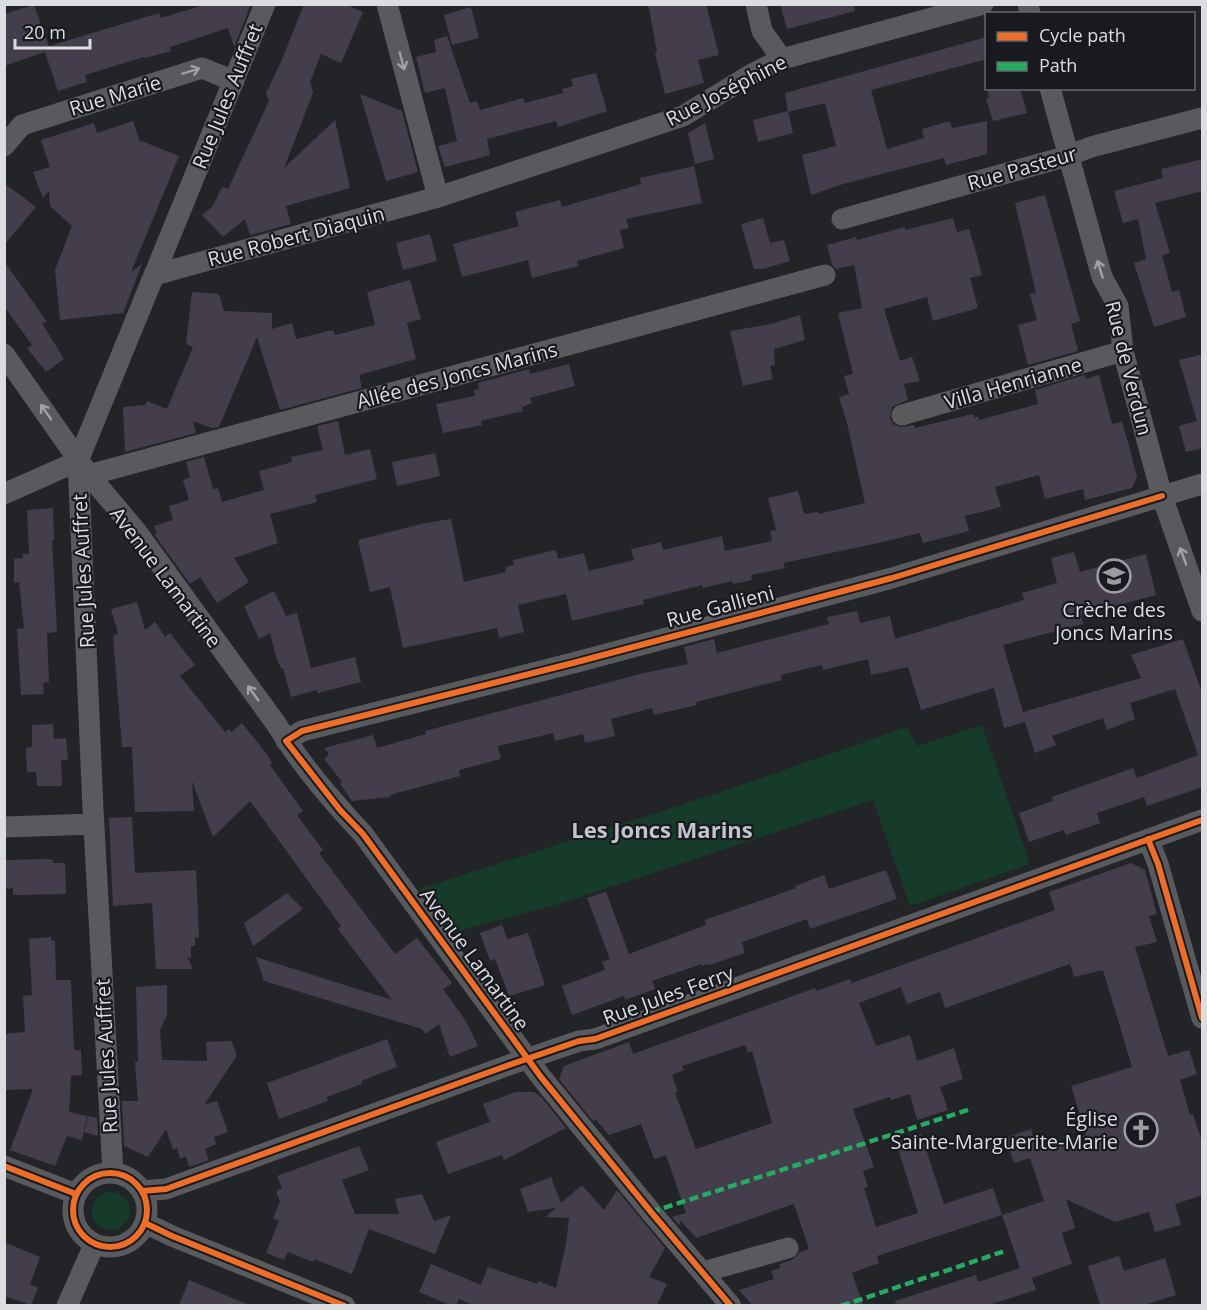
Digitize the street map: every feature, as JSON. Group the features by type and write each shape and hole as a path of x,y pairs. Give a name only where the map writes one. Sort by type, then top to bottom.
{"street":[{"name":"Rue Jules Auffret","path":"113,1173 94,824 83,468 154,274 265,4"},
{"path":"387,4 438,197"},
{"path":"756,4 762,31 782,59"},
{"name":"Rue Joséphine","path":"438,197 683,116 752,74 782,59 983,4"},
{"name":"Rue Marie","path":"4,146 22,125 202,68 234,81"},
{"name":"Rue de Verdun","path":"1051,90 1102,277 1118,306 1123,351 1162,496 1203,611"},
{"name":"Rue Pasteur","path":"842,219 1068,156 1091,147 1203,118"},
{"name":"Rue Robert Diaquin","path":"154,274 438,197"},
{"name":"Allée des Joncs Marins","path":"4,494 83,468 825,275"},
{"name":"Villa Henrianne","path":"902,415 1123,351"},
{"name":"Avenue Lamartine","path":"8,366 83,468 136,531 277,725 286,741 340,810 363,834 528,1060 651,1212 731,1305"},
{"name":"Rue Gallieni","path":"286,741 302,731 573,663 892,578 1203,484"},
{"name":"Rue Jules Ferry","path":"142,1191 166,1189 579,1041 595,1039 1203,820"},
{"path":"4,826 94,824"},
{"path":"1148,839 1158,864 1203,1018"},
{"path":"4,1166 76,1194"},
{"path":"113,1173 134,1182 142,1191 146,1201 145,1223 140,1233 132,1240 112,1248 94,1245 82,1236 73,1216 76,1194 91,1178 113,1173"},
{"path":"145,1223 345,1305"},
{"path":"67,1305 94,1245"},
{"path":"703,1272 788,1248"}],"green space":[{"path":"982,725 1030,864 910,906 873,800 559,904 451,933 419,889 718,793 907,727 917,746"},
{"path":"111,1192 118,1193 124,1198 129,1204 129,1218 124,1224 118,1229 111,1230 104,1229 98,1224 93,1218 92,1211 93,1204 98,1198 104,1193"}],"building":[{"path":"207,4 251,4 234,47 228,28 170,47 171,51 85,75 87,82 58,91 45,52 4,66 4,14 34,5 49,46 159,13 161,18"},
{"path":"304,4 344,4 363,12 341,63 321,54 310,82 313,93 284,168 335,120 350,188 286,206 291,224 250,235 245,219 223,237 202,215 213,206 222,187 228,189 269,101 266,93"},
{"path":"648,4 706,4 719,55 698,60 704,83 665,94 655,53 657,52"},
{"path":"780,4 854,4 855,11 787,29"},
{"path":"471,7 479,38 452,45 444,15"},
{"path":"447,36 470,103 477,101 480,110 523,98 525,103 563,93 562,89 573,86 571,79 596,73 607,111 558,127 556,121 487,139 490,155 445,167 438,146 457,141 445,88 425,93 416,57 436,52 434,40"},
{"path":"985,38 985,60 871,90 887,149 924,138 922,129 950,121 952,128 987,121 987,154 946,165 944,158 843,184 811,195 802,155 836,146 825,103 788,112 785,93"},
{"path":"987,90 1021,90 1027,113 993,121 986,99 989,98"},
{"path":"360,94 402,111 418,172 386,181"},
{"path":"788,111 793,133 758,142 753,120"},
{"path":"133,121 139,140 179,156 131,272 142,264 123,313 60,320 55,270 72,226 50,206 49,191 43,198 33,172 50,167 41,140 94,123 97,133"},
{"path":"705,123 714,159 695,164 688,133"},
{"path":"1203,159 1203,191 1155,203 1170,253 1162,255 1172,292 1179,290 1186,317 1154,327 1134,263 1146,259 1138,219 1123,223 1114,191 1163,178 1161,169"},
{"path":"694,166 702,203 626,219 629,228 620,230 624,248 577,261 578,266 532,278 528,260 462,277 453,244 519,226 515,212 560,200 562,207 641,184 640,178"},
{"path":"4,183 36,207 4,245"},
{"path":"1045,195 1080,321 1071,324 1078,351 1028,365 1018,325 1037,320 1030,294 1036,293 1015,203"},
{"path":"763,218 770,243 784,240 790,261 763,269 754,269 741,224"},
{"path":"953,218 957,232 969,229 976,252 982,275 970,278 978,308 933,321 927,297 884,309 900,361 912,357 920,381 904,384 908,400 892,407 890,418 893,424 900,427 914,425 915,428 973,414 975,418 978,416 979,420 1038,404 1035,390 1084,375 1086,379 1099,375 1112,424 1122,422 1137,477 1132,488 1085,500 1083,489 1045,499 1039,475 995,487 1001,507 965,516 969,531 923,543 920,533 783,563 785,568 751,575 752,580 733,584 732,581 703,588 702,585 643,600 644,604 572,621 566,594 518,605 524,632 499,638 497,628 403,648 390,587 370,592 358,540 425,523 451,519 464,582 506,572 505,567 514,565 513,560 556,550 558,559 584,553 589,571 634,560 631,549 661,542 663,550 722,536 725,551 772,541 770,531 776,530 768,498 798,491 804,514 818,512 819,514 865,503 839,397 849,394 844,376 853,374 838,313 862,308 854,265 836,269 832,265 827,245"},
{"path":"430,234 437,261 403,270 396,243"},
{"path":"4,261 47,322 42,323 64,359 46,372 27,348 32,345 4,306"},
{"path":"410,280 421,319 407,323 416,359 359,375 362,388 280,410 257,337 219,427 212,428 193,421 196,433 125,452 123,407 145,405 147,401 167,409 193,347 186,344 192,292 219,294 224,311 272,313 272,329 292,323 296,339 333,330 335,335 375,325 367,292"},
{"path":"800,315 805,340 774,349 775,365 770,366 773,379 743,386 730,331 771,324"},
{"path":"1203,354 1203,448 1186,452 1179,426 1197,421 1179,360"},
{"path":"569,364 575,386 530,398 532,403 522,407 523,411 481,421 482,425 443,433 436,404 475,396 474,390 479,389 478,383 529,369 530,374"},
{"path":"338,421 345,455 370,449 377,479 315,495 317,502 270,514 278,543 234,558 249,582 217,603 200,577 190,584 154,534 157,533 154,526 173,520 169,506 189,500 183,480 190,477 186,462 204,457 213,489 218,488 222,502 264,490 259,471 292,462 291,457 323,450 317,426"},
{"path":"435,453 440,476 397,486 392,462"},
{"path":"53,508 54,540 52,540 57,632 47,633 49,682 43,683 44,694 21,695 17,629 24,628 19,582 14,583 14,559 23,558 23,554 29,554 27,510"},
{"path":"1074,552 1080,572 1146,554 1156,595 1081,615 1083,624 1003,645 1023,712 1141,678 1131,655 1183,639 1203,696 1203,787 1147,806 1144,797 1097,813 1100,823 1066,835 1064,830 1029,842 1019,813 1053,801 1052,797 1133,768 1137,778 1198,755 1175,689 1130,703 1135,719 1107,730 1103,718 1052,736 1056,745 1035,753 1025,722 1004,728 994,688 921,710 908,667 871,675 868,659 823,670 822,665 781,675 782,680 696,702 697,705 654,715 652,708 611,719 615,736 585,743 583,734 555,741 553,733 498,746 501,759 459,770 460,776 390,795 391,797 352,801 340,784 342,782 324,759 329,754 324,748 373,735 377,748 426,734 425,731 644,673 688,664 684,647 714,639 717,653 829,624 827,617 857,611 860,623 890,616 895,639 1024,600 1022,593 1057,583 1051,558"},
{"path":"274,591 286,616 297,613 311,668 355,657 361,682 291,697 270,633 259,639 244,606"},
{"path":"137,602 145,630 155,622 165,637 170,633 195,665 180,676 225,732 229,729 232,732 242,723 269,757 272,763 270,765 303,811 297,815 323,850 319,853 395,954 417,938 452,983 443,989 466,1021 478,1046 450,1057 439,1024 425,1034 422,1029 264,981 256,957 392,1000 338,929 341,926 250,801 213,837 192,781 194,811 135,812 132,747 122,747 113,636 118,633 111,609"},
{"path":"53,724 54,739 66,738 68,760 61,760 62,786 37,786 36,772 27,772 26,748 32,747 32,725"},
{"path":"132,817 135,873 196,870 199,938 195,938 195,946 191,946 191,959 187,956 193,969 156,969 152,903 113,906 109,818"},
{"path":"4,860 53,860 53,863 65,863 66,894 13,895 13,888 4,889"},
{"path":"1131,863 1145,870 1157,914 1149,916 1157,942 1135,947 1168,1056 1189,1050 1197,1074 1180,1080 1190,1115 1193,1114 1203,1145 1203,1195 1175,1204 1181,1225 1155,1232 1149,1212 1115,1222 1066,1199 1075,1228 1062,1233 1072,1264 1032,1278 1036,1290 988,1305 896,1305 895,1301 976,1275 978,1282 1020,1268 1002,1215 877,1256 879,1263 852,1273 863,1305 752,1305 739,1290 774,1279 771,1271 780,1268 779,1264 792,1260 800,1252 809,1249 794,1204 696,1238 681,1221 679,1225 672,1217 686,1213 666,1155 654,1159 641,1124 609,1135 596,1120 593,1121 559,1079 564,1066 629,1042 633,1054 815,988 816,991 850,979 852,983 1055,910 1049,892","holes":["1070,964 1074,977 1103,970 1132,1067 1071,1086 1086,1135 1037,1149 1031,1129 1005,1138 1014,1163 1030,1158 1044,1201 1002,1215 993,1188 944,1204 921,1134 896,1142 918,1213 876,1227 864,1188 868,1187 863,1171 874,1167 853,1109 890,1097 891,1100 910,1094 917,1120 948,1110 940,1087 963,1079 954,1048 917,1061 910,1035 876,1046 859,1003 901,987 907,1004 940,992 945,1008","745,1045 748,1053 752,1051 772,1123 696,1149 675,1093 678,1092 672,1075 684,1070 682,1066"]},
{"path":"886,870 897,899 810,929 807,919 742,942 745,953 710,965 702,966 702,964 652,981 655,989 625,1000 624,996 572,1015 562,986 605,970 602,962 610,959 587,898 606,892 629,954 706,925 705,920 796,888 795,886 824,875 829,889"},
{"path":"287,893 303,909 253,946 244,923"},
{"path":"502,925 507,939 528,933 545,985 509,996 495,959 490,961 480,933"},
{"path":"51,937 51,940 55,941 56,980 71,980 74,1050 81,1050 82,1075 71,1076 69,1112 87,1116 82,1140 67,1136 55,1166 10,1150 33,1089 4,1090 4,1034 25,1032 23,996 32,995 29,939"},
{"path":"167,985 167,1015 160,1030 162,1060 207,1061 206,1042 231,1041 236,1052 236,1057 204,1105 217,1101 228,1132 214,1137 216,1144 205,1149 209,1160 189,1167 186,1156 180,1159 177,1148 173,1150 166,1129 148,1157 124,1146 122,1101 138,1101 135,1062 138,1062 136,987"},
{"path":"387,1039 397,1067 361,1081 362,1084 327,1097 328,1101 279,1119 267,1083"},
{"path":"516,1092 534,1092 542,1098 566,1128 504,1160 502,1155 448,1174 436,1142 490,1122 483,1104"},
{"path":"88,1116 97,1118 98,1136 84,1132"},
{"path":"359,1146 369,1170 342,1180 355,1214 399,1214 395,1199 422,1194 434,1221 451,1215 435,1254 369,1229 352,1274 314,1259 313,1262 288,1252 284,1260 266,1253 279,1221 273,1218 280,1202 276,1191 282,1188 277,1176"},
{"path":"551,1177 561,1203 582,1185 604,1210 617,1190 665,1248 649,1277 667,1284 657,1305 473,1305 459,1299 456,1305 450,1305 419,1292 431,1264 481,1285 488,1267 556,1288 569,1218 545,1217 556,1208 528,1212 520,1189"},
{"path":"4,1242 40,1257 30,1284 38,1288 31,1305 4,1296"},
{"path":"1119,1256 1124,1271 1165,1258 1176,1295 1144,1305 1100,1305 1088,1266"},
{"path":"189,1280 249,1305 179,1305"}],"marked path":[{"path":"651,1212 971,1109"},
{"path":"841,1306 1005,1251"}],"cycle path":[{"path":"731,1306 541,1077 363,834 340,810 286,741 302,731 573,663 892,578 1162,496"},
{"path":"142,1191 166,1189 509,1065 579,1041 595,1039 1202,820"},
{"path":"1148,839 1158,864 1202,1018"},
{"path":"4,1166 76,1194"},
{"path":"110,1173 131,1179 141,1189 147,1210 141,1231 131,1241 110,1247 89,1241 79,1231 73,1210 79,1189 89,1179 110,1173"},
{"path":"145,1223 345,1306"}],"place":[{"name":"Crèche des Joncs Marins","path":"1114,576"},
{"name":"Église Sainte-Marguerite-Marie","path":"1141,1130"}],"district":[{"name":"Les Joncs Marins","path":"662,829"}]}
